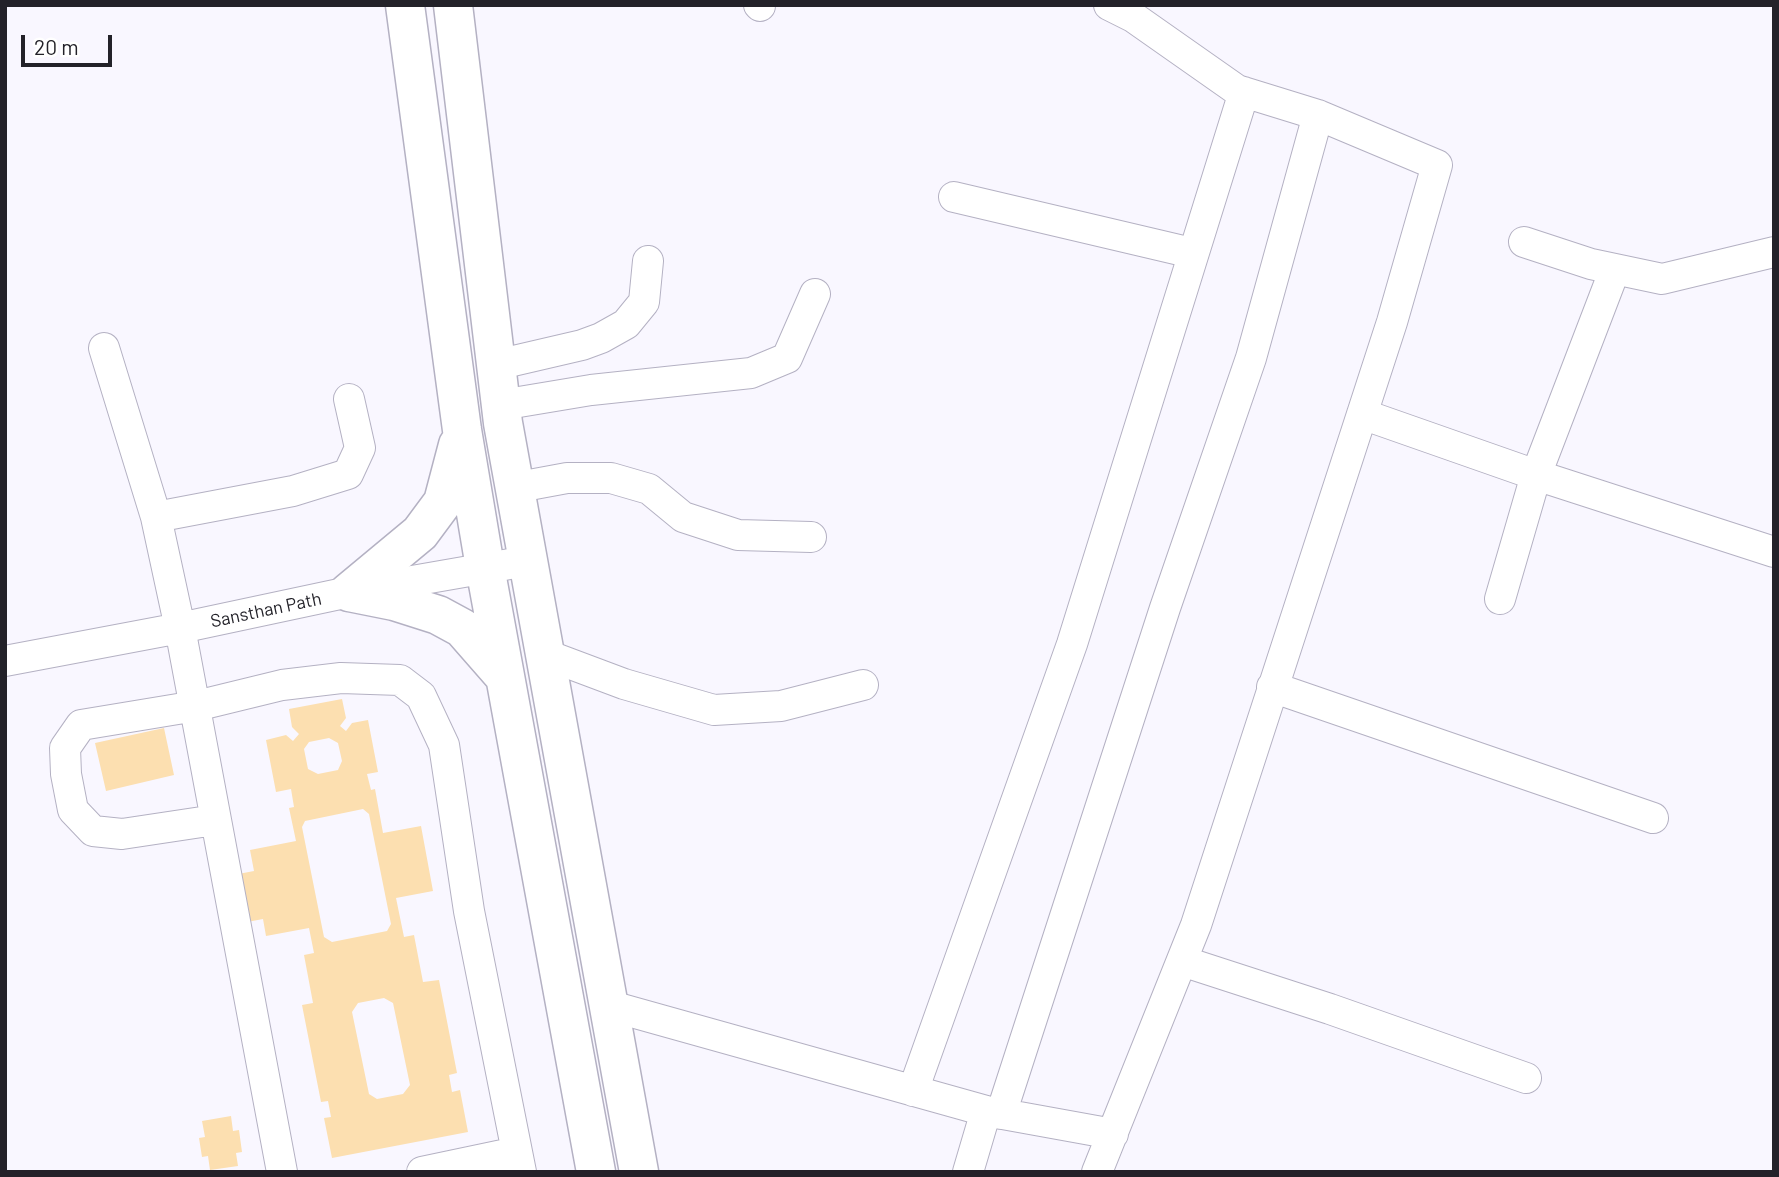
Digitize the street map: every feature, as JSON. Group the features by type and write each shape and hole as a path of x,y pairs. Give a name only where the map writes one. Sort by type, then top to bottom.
{"main road":[{"path":"405,5 462,430 596,1172"},
{"path":"453,5 513,488 639,1172"},
{"path":"349,592 420,533 443,502 462,430"},
{"path":"349,592 438,615 462,628 505,677"}],"street":[{"path":"1097,1172 1196,925 1392,322 1437,165 1318,115 1237,90 1133,17 1109,5"},
{"path":"914,1091 1072,644 1244,92"},
{"path":"968,1172 994,1112 1251,358 1318,115"},
{"path":"954,197 1192,253"},
{"path":"1524,242 1591,264 1662,279 1774,251"},
{"path":"496,365 582,345 626,324 644,302 648,261"},
{"path":"1500,599 1536,475 1615,269"},
{"path":"501,405 592,390 751,373 787,358 815,294"},
{"path":"104,348 156,517 180,628 282,1172"},
{"path":"156,517 293,491 348,474 360,448 349,399"},
{"path":"1362,414 1536,475 1774,551"},
{"path":"513,488 567,478 611,478 649,489 684,517 738,535 811,537"},
{"name":"Sansthan Path","path":"5,661 349,592 485,566 527,561"},
{"path":"544,654 624,684 714,710 781,706 863,685"},
{"path":"215,820 122,834 93,831 73,810 66,774 65,748 81,725 196,706 282,685 341,678 400,680 421,696 444,745 469,911 519,1162 422,1172"},
{"path":"1272,687 1653,818"},
{"path":"1182,961 1330,1009 1526,1078"},
{"path":"607,1005 994,1112 1112,1133"}],"building":[{"path":"342,699 346,718 340,726 346,731 352,723 368,720 378,772 367,774 371,790 375,789 383,833 421,826 433,891 396,898 404,937 414,935 423,982 439,980 457,1073 449,1075 452,1092 460,1090 468,1132 332,1158 324,1118 331,1117 328,1101 321,1102 302,1005 313,1003 304,955 314,953 309,928 266,936 263,919 242,923 233,875 254,871 250,850 296,841 289,808 294,807 291,789 276,792 266,740 286,735 293,741 299,734 292,727 289,709","holes":["329,738 338,743 342,761 338,770 318,774 308,769 304,749 309,742","363,809 369,814 391,924 387,931 332,942 324,937 302,827 305,821","384,998 393,1003 410,1085 403,1094 377,1099 369,1094 352,1012 358,1003"]},
{"path":"164,728 174,775 106,791 95,743"},
{"path":"231,1116 233,1131 239,1130 242,1152 236,1153 238,1166 210,1170 208,1156 202,1157 199,1138 205,1137 202,1121"}]}
